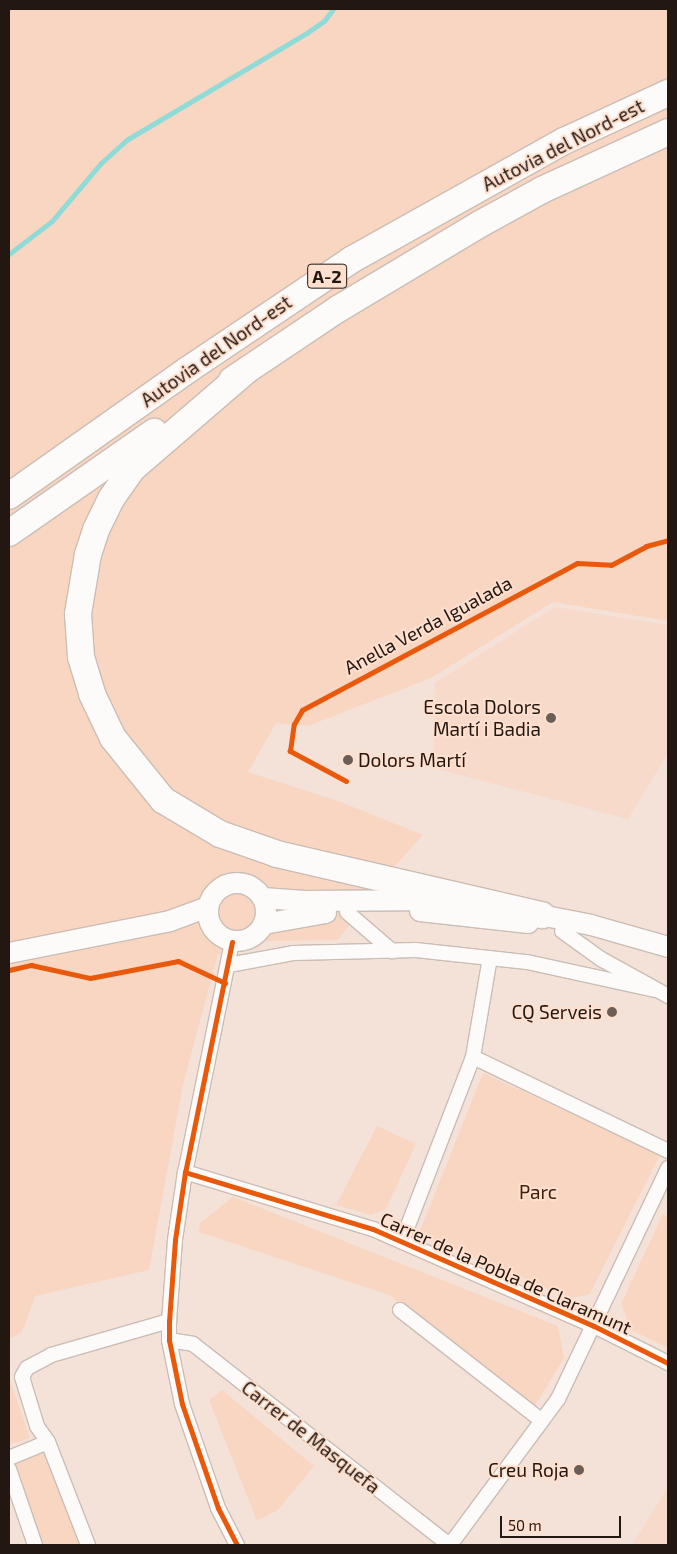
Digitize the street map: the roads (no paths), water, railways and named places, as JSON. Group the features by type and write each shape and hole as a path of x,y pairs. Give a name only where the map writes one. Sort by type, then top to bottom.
{"highway":[{"name":"Autovia del Nord-est","path":"9,496 197,363 351,260 532,159 668,93"},
{"name":"Autovia del Nord-est","path":"9,533 338,309 480,224 542,190 668,132"},
{"path":"247,370 132,469 111,499 96,530 88,554 78,614 81,656 92,694 113,738 162,800 220,834 277,854 552,923"}],"street":[{"path":"232,883 250,886 263,898 267,911 264,924 255,936 232,942 216,933 209,916 216,891 232,883"},
{"path":"263,898 305,902 440,900 552,923 638,937 668,947"},
{"path":"347,912 392,951"},
{"path":"264,924 307,914 440,912 552,923 643,948 668,957"},
{"path":"12,952 170,921 209,916"},
{"path":"552,923 601,959 668,996"},
{"path":"232,942 229,965 185,1172 175,1240 169,1340 182,1404 218,1508 237,1545"},
{"path":"229,965 293,953 392,951 527,962 655,990"},
{"path":"402,1241 473,1057 490,958"},
{"path":"473,1057 668,1151"},
{"path":"450,1545 558,1400 668,1168"},
{"name":"Carrer de la Pobla de Claramunt","path":"185,1172 402,1241 594,1326 668,1363"},
{"path":"400,1310 542,1421"},
{"path":"88,1545 48,1442 37,1426 22,1377 34,1362 169,1321"},
{"name":"Carrer de Masquefa","path":"169,1340 193,1344 450,1545"},
{"path":"9,1458 48,1442"},
{"path":"9,1469 35,1545"}],"waterway":[{"path":"9,254 52,221 101,163 128,139 308,32 324,21 333,9"}],"place":[{"name":"Escola Dolors Martí i Badia","path":"551,718"},
{"name":"Dolors Martí","path":"348,760"},
{"name":"CQ Serveis","path":"612,1012"},
{"name":"Creu Roja","path":"579,1470"}],"park label":[{"name":"Parc","path":"538,1192"}]}
